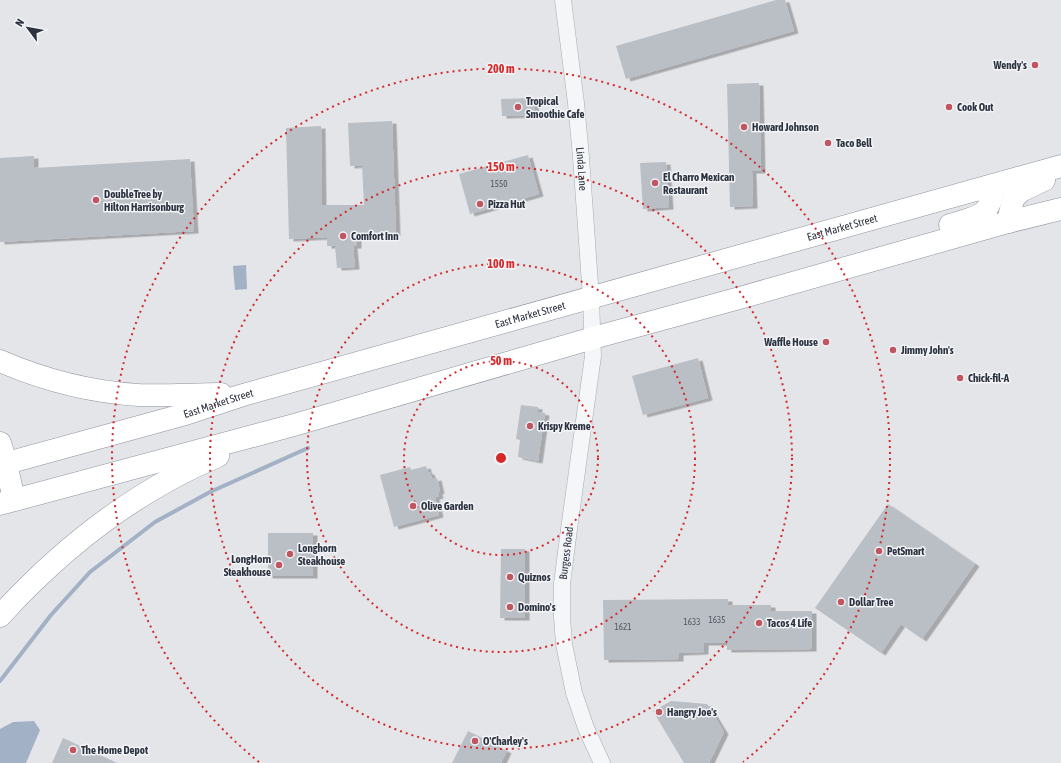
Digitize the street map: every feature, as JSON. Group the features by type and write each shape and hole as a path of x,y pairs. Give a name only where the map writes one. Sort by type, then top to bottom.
{"highway":[{"name":"East Market Street","path":"2,457 182,415 243,395 1061,166"},
{"path":"1008,222 1012,199 1021,191 1061,172"},
{"path":"917,248 933,230 960,223 984,212 990,202 994,185"},
{"path":"2,457 7,502 294,425 593,338 1008,222 1061,209"},
{"path":"0,361 49,379 78,386 121,393 171,396 243,395"},
{"path":"0,616 27,587 66,550 126,505 159,485 192,468 294,425"}],"street":[{"name":"Linda Lane","path":"563,0 577,110 593,338"},
{"name":"Burgess Road","path":"593,338 593,356 562,584 562,617 565,648 574,693 586,728 602,763"}],"water":[{"path":"246,265 247,289 235,290 233,266"},
{"path":"34,721 40,730 26,763 0,763 0,729 13,722"}],"building":[{"path":"776,0 785,0 794,31 626,79 616,46"},
{"name":"Howard Johnson","path":"759,83 761,171 752,171 753,206 730,207 727,84"},
{"name":"Tropical Smoothie Cafe","path":"534,98 535,115 502,116 501,99"},
{"path":"392,121 396,233 357,234 357,246 353,246 355,267 337,268 335,246 327,246 327,237 289,239 286,128 321,126 322,205 364,205 362,165 350,166 348,123"},
{"path":"528,155 539,194 470,214 459,174"},
{"name":"DoubleTree by Hilton Harrisonburg","path":"34,156 34,168 190,159 194,231 0,242 0,158"},
{"path":"666,162 669,207 643,209 640,163"},
{"path":"698,358 708,398 643,415 632,376"},
{"name":"Krispy Kreme","path":"521,405 538,407 538,412 545,413 538,461 518,457 520,440 516,439"},
{"name":"Olive Garden","path":"426,466 432,479 437,478 440,491 438,492 439,496 435,497 439,515 394,527 380,475 410,467 411,470"},
{"path":"888,504 975,564 922,639 901,624 881,653 815,608"},
{"name":"Longhorn Steakhouse","path":"268,533 313,533 313,576 268,576"},
{"path":"501,549 525,549 525,618 500,618"},
{"path":"728,599 728,605 771,605 771,611 812,611 812,649 727,650 727,643 704,643 704,652 679,653 679,659 604,660 603,600"},
{"path":"671,701 707,704 724,732 709,763 684,763 653,711"},
{"name":"O'Charley's","path":"468,731 507,751 501,763 452,763"},
{"name":"The Home Depot","path":"63,738 117,763 52,763"}],"waterway":[{"path":"0,681 51,615 90,572 155,522 210,492 308,448"}],"place":[{"name":"Wendy's","path":"1035,65"},
{"name":"Tropical Smoothie Cafe","path":"518,107"},
{"name":"Cook Out","path":"949,107"},
{"name":"Howard Johnson","path":"744,127"},
{"name":"Taco Bell","path":"828,143"},
{"name":"El Charro Mexican Restaurant","path":"655,183"},
{"name":"DoubleTree by Hilton Harrisonburg","path":"96,200"},
{"name":"Pizza Hut","path":"480,204"},
{"name":"Comfort Inn","path":"343,236"},
{"name":"Waffle House","path":"826,342"},
{"name":"Jimmy John's","path":"893,350"},
{"name":"Chick-fil-A","path":"960,378"},
{"name":"Krispy Kreme","path":"530,426"},
{"name":"Olive Garden","path":"413,506"},
{"name":"PetSmart","path":"879,551"},
{"name":"Longhorn Steakhouse","path":"290,554"},
{"name":"LongHorn Steakhouse","path":"279,565"},
{"name":"Quiznos","path":"510,577"},
{"name":"Dollar Tree","path":"841,602"},
{"name":"Domino's","path":"510,607"},
{"name":"Tacos 4 Life","path":"759,623"},
{"name":"Hangry Joe's","path":"659,712"},
{"name":"O'Charley's","path":"475,741"},
{"name":"The Home Depot","path":"73,750"}]}
